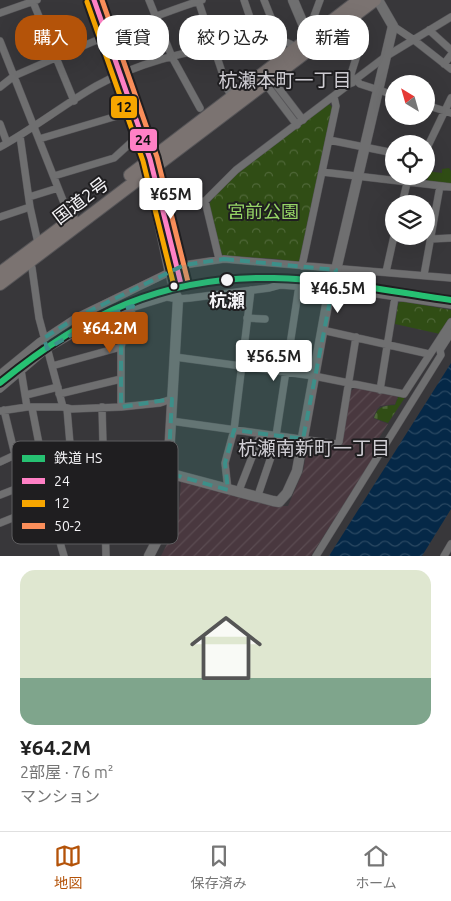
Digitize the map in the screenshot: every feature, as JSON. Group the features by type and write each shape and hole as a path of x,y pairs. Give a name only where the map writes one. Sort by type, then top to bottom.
{"highway":[{"name":"国道2号","path":"341,15 359,0"},
{"name":"国道2号","path":"355,15 376,0"},
{"name":"国道2号","path":"0,284 295,48"},
{"name":"国道2号","path":"0,273 38,243 268,80 297,54"}],"street":[{"path":"94,0 100,15"},
{"path":"149,0 155,15"},
{"path":"158,15 199,0 203,15"},
{"path":"244,0 249,15"},
{"path":"264,0 270,15"},
{"path":"293,0 300,15"},
{"path":"315,15 320,0"},
{"path":"376,0 393,26 451,69"},
{"path":"0,13 35,1 40,15"},
{"path":"163,208 205,202 236,170 385,57 450,18"},
{"path":"178,480 280,502 284,498 297,471 330,288 336,270 393,26"},
{"path":"429,30 451,50"},
{"path":"0,41 72,219"},
{"path":"287,42 295,48"},
{"path":"169,50 200,108"},
{"path":"0,147 95,87 121,74 179,55"},
{"path":"444,64 451,55"},
{"path":"0,87 14,76 51,60"},
{"path":"57,60 74,101"},
{"path":"116,60 152,164 163,208 175,272"},
{"path":"218,60 232,97"},
{"path":"354,82 351,74 355,60"},
{"path":"268,80 303,120"},
{"path":"268,80 297,125"},
{"path":"354,82 385,92"},
{"path":"302,266 336,106 334,97"},
{"path":"435,135 448,112 451,98"},
{"path":"435,108 448,112"},
{"path":"39,138 134,111"},
{"path":"0,124 7,143"},
{"path":"20,136 30,207 38,243"},
{"path":"54,176 114,158 136,138 143,136"},
{"path":"329,140 385,151"},
{"path":"152,164 152,191 175,272"},
{"path":"322,172 385,180"},
{"path":"429,185 451,188"},
{"path":"435,215 440,186"},
{"path":"29,197 58,188"},
{"path":"205,202 218,259"},
{"path":"0,217 30,207"},
{"path":"435,239 451,238"},
{"path":"386,272 392,245"},
{"path":"424,276 430,245"},
{"path":"0,374 44,338 77,317 175,272 184,265 218,259 451,278"},
{"path":"28,262 32,268 39,318 47,350 58,391 65,408 70,441"},
{"path":"0,389 47,350 102,318 133,306 178,294 251,290 280,285 330,288 451,305"},
{"path":"257,498 276,436 299,286"},
{"path":"233,492 225,463 234,430 251,290"},
{"path":"171,441 178,294"},
{"path":"380,390 395,297"},
{"path":"121,406 122,344 133,306"},
{"path":"247,318 265,320"},
{"path":"175,357 314,376 404,394 451,322"},
{"path":"322,330 430,354"},
{"path":"316,556 441,355 440,350 451,332"},
{"path":"172,421 338,444 356,337"},
{"path":"52,366 142,338"},
{"path":"21,370 38,441"},
{"path":"26,395 121,379"},
{"path":"12,445 2,410 30,407 121,406 160,403 172,399"},
{"path":"102,407 104,441"},
{"path":"233,492 261,434"},
{"path":"0,462 12,456"},
{"path":"0,495 12,490"},
{"path":"0,524 12,519"},
{"path":"60,544 64,556"},
{"path":"149,556 155,544"},
{"path":"444,556 451,544"}],"highlighted area":[{"path":"224,259 336,270 303,439 234,430 225,463 228,490 168,473 172,399 121,407 121,347 133,306 102,317 47,349 44,338 77,317 184,265"}],"shaded area":[{"path":"356,387 398,395 395,404 380,406 377,409 373,418 388,424 379,438 384,441 311,556 161,556 167,544 178,544 181,482 272,506 288,506 303,471 308,444 341,448 350,392"}],"green space":[{"name":"宮前公園","path":"329,104 333,108 300,260 297,263 278,259 224,256 221,253 209,205 216,194 263,152"},
{"path":"449,168 451,171 451,184 435,182 435,172 442,173 442,169"},
{"path":"401,301 451,310 451,317 440,334 395,324 398,304"},
{"path":"399,395 406,396 388,423 374,418 377,411 382,407 395,405"}],"water":[{"path":"451,363 451,509 422,556 329,556"}],"tunnel":[{"path":"170,273 174,292"},
{"path":"178,274 182,290"}],"rail line":[{"name":"HS","path":"0,383 62,337 94,319 126,304 160,292 196,284 234,279 296,279 340,283 451,300"}],"transit line":[{"name":"24","path":"94,0 150,159 181,284"},
{"name":"50-2","path":"102,0 157,157 188,282"},
{"name":"12","path":"87,2 143,161 174,286"}],"place":[{"name":"杭瀬","path":"227,280"}],"district":[{"name":"杭瀬本町一丁目","path":"285,80"},
{"name":"杭瀬南新町一丁目","path":"314,448"}]}
